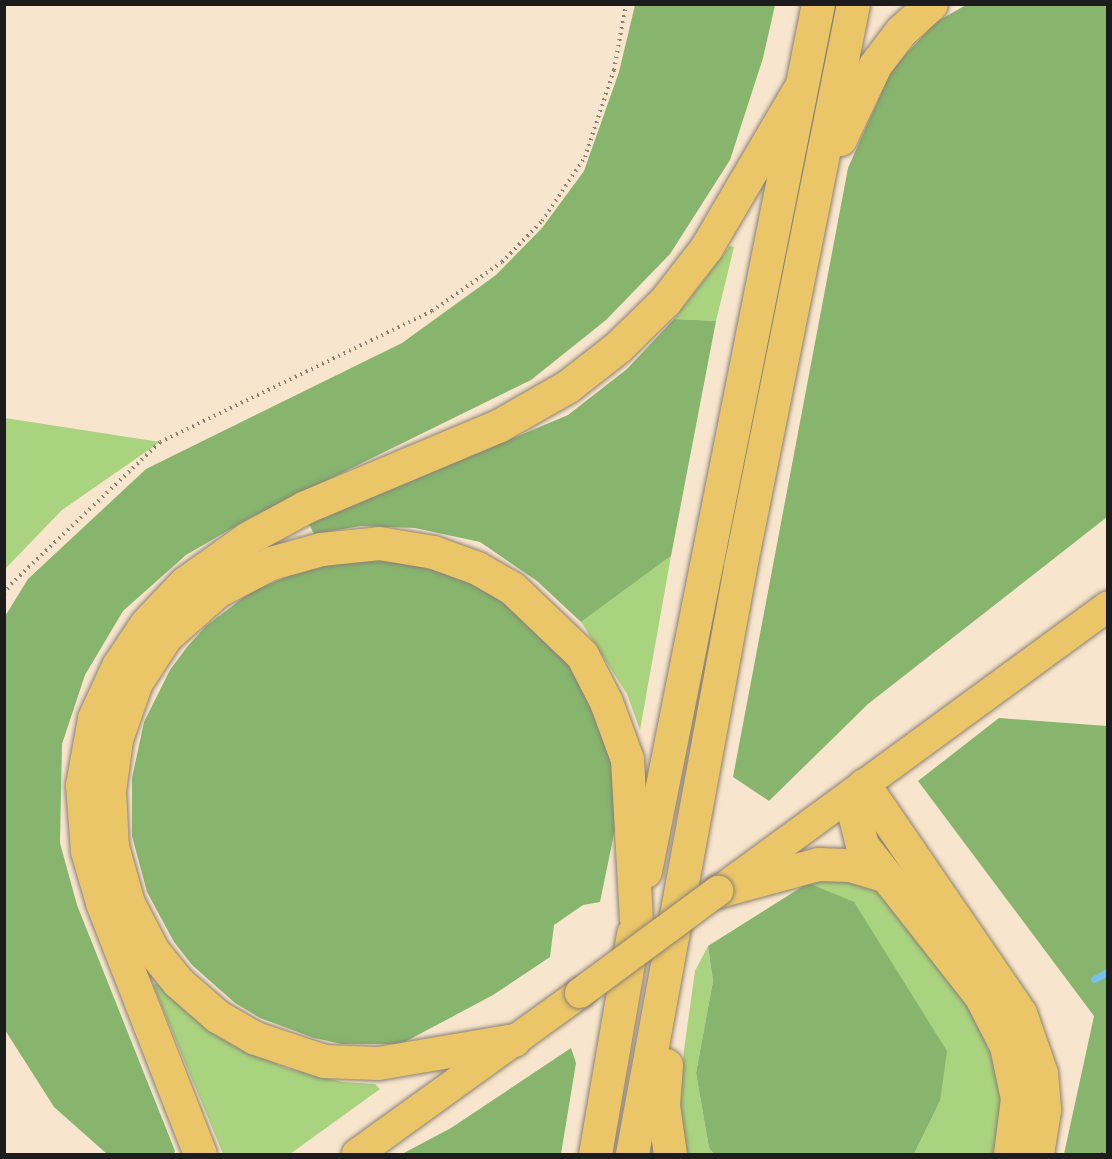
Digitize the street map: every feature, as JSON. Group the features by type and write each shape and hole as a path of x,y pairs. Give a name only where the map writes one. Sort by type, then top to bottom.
{"highway":[{"path":"595,1155 636,918 798,91 818,4"},
{"path":"632,1155 681,878 853,4"},
{"path":"811,213 854,105 875,65 901,31 931,4"},
{"path":"200,1155 102,902 87,851 82,785 94,718 118,666 146,624 185,582 248,538 305,507 498,426 568,386 618,347 665,301 706,248 798,91"},
{"path":"514,1040 378,1063 324,1061 255,1038 218,1016 178,982 153,951 128,903 112,846 109,791 116,739 136,682 166,636 218,591 271,563 321,549 379,543 433,552 477,568 512,588 582,655 606,702 627,759 636,918"},
{"path":"864,785 855,826 862,845 981,997 1000,1032 1011,1061 1017,1098 1010,1155"},
{"path":"864,785 1020,1013 1041,1073 1044,1110 1038,1155"},
{"path":"718,891 818,864 850,865 885,876"},
{"path":"670,1155 663,1105 681,878"}],"main road":[{"path":"357,1155 1107,606"}],"path":[{"path":"4,594 11,584 160,442 432,311 502,261 542,221 585,157 614,70 626,4"},
{"path":"1102,1155 1107,1150"}],"green space":[{"path":"635,5 775,5 763,58 730,160 670,254 606,320 531,380 248,519 186,555 123,611 85,675 62,744 60,843 77,905 175,1151 174,1154 107,1154 54,1107 5,1030 4,618 28,579 146,469 402,343 496,275 542,228 584,171 619,72"},
{"path":"966,5 1107,5 1107,517 868,704 769,801 733,777 848,168 892,69 936,22"},
{"path":"730,246 734,247 716,321 674,319"},
{"path":"674,319 716,321 671,556 581,622 537,581 480,542 415,528 361,526 314,534 309,524 568,415 627,369"},
{"path":"4,418 160,442 62,510 5,569"},
{"path":"671,556 640,730 627,694 581,622"},
{"path":"363,559 420,563 500,594 584,679 615,764 616,824 600,902 583,905 554,925 550,957 493,995 401,1044 342,1044 314,1038 260,1018 235,1003 192,965 174,942 147,892 132,836 132,778 144,722 170,670 187,647 206,626 252,591 306,569"},
{"path":"999,718 1107,726 1107,1154 1064,1154 1094,1016 918,781"},
{"path":"848,875 885,894 957,985 1004,1072 1000,1154 914,1154 940,1101 808,883 824,877"},
{"path":"808,883 854,902 947,1051 940,1101 914,1154 714,1154 709,1148 696,1073 713,981 708,946"},
{"path":"708,946 713,981 696,1073 709,1148 714,1154 685,1154 679,1104 684,1050 695,971"},
{"path":"160,982 226,1041 286,1068 343,1082 375,1084 380,1089 290,1154 223,1154 153,985"},
{"path":"571,1048 576,1063 561,1154 402,1154 451,1128"}],"waterway":[{"path":"1094,979 1108,972"}]}
